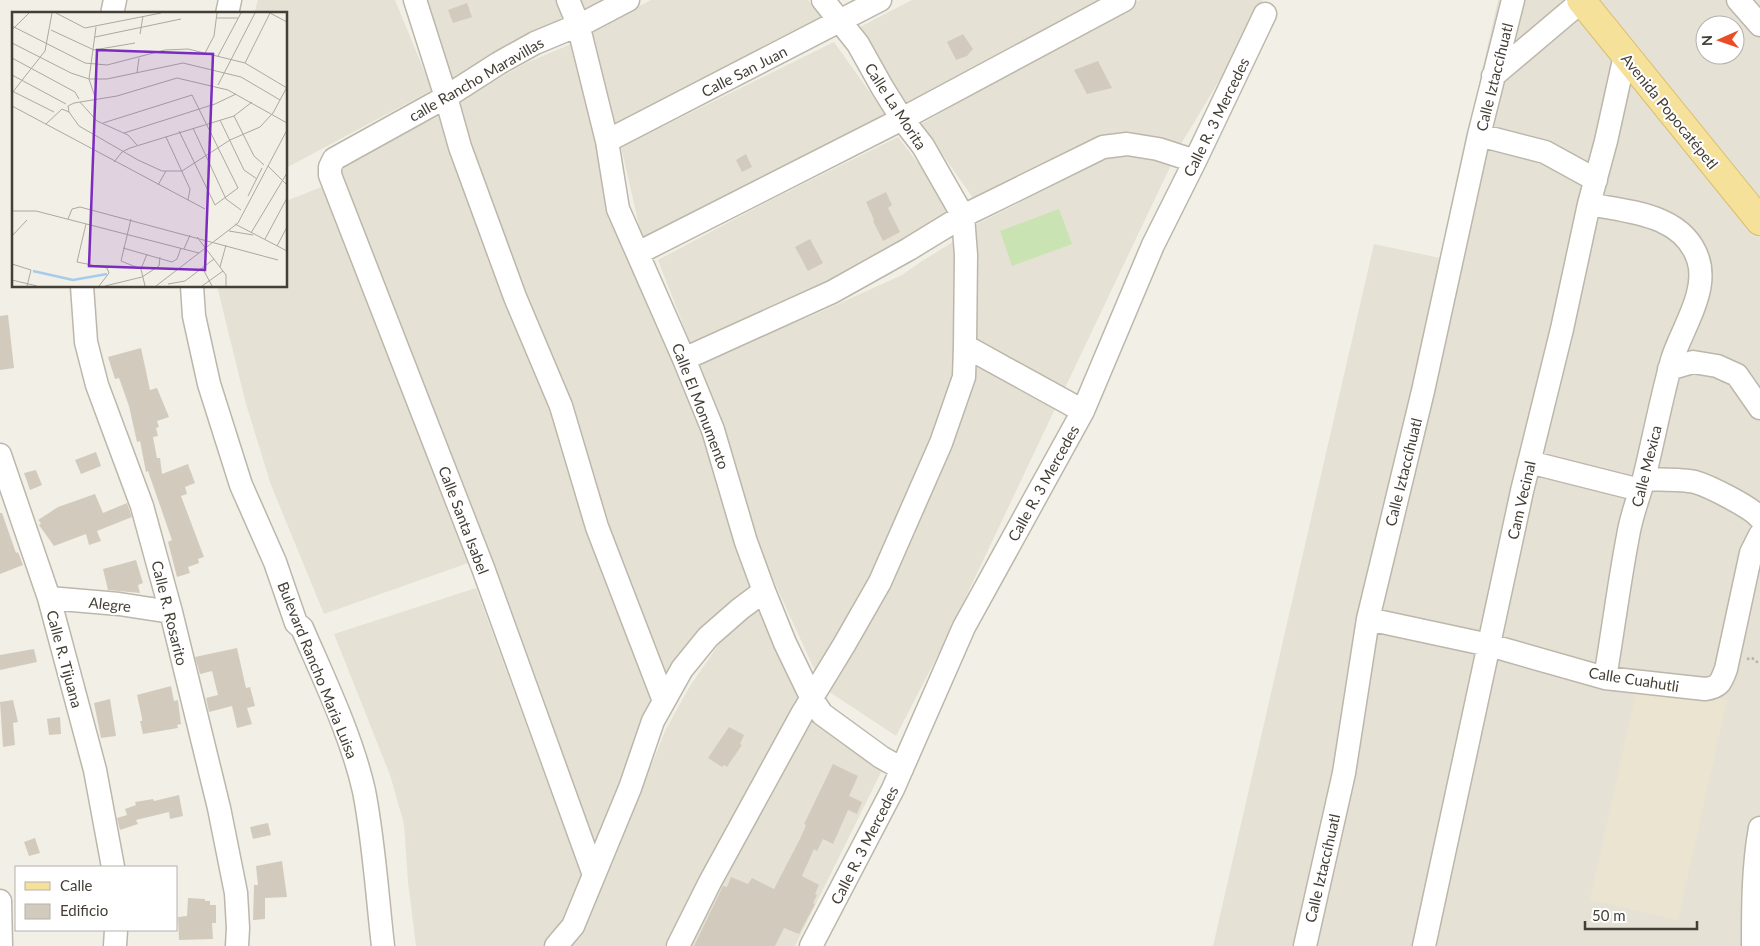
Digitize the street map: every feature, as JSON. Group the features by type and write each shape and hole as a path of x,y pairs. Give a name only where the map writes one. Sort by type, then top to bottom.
{"main road":[{"name":"Avenida Popocatépetl","path":"1582,0 1760,221"}],"street":[{"path":"415,0 460,148 515,297 561,406 597,527 664,701"},
{"name":"Calle El Monumento","path":"568,0 578,24 607,141 618,209 713,430 746,542 785,643 812,699 822,714 881,758 902,769"},
{"name":"calle Rancho Maravillas","path":"330,166 334,159 446,97 499,63 535,43 588,21 628,0"},
{"name":"Calle La Morita","path":"823,0 841,20 858,44 902,119 923,146 963,216"},
{"name":"Calle San Juan","path":"607,141 880,0"},
{"path":"638,253 902,119 1124,0"},
{"name":"Calle Iztaccíhuatl","path":"1305,946 1344,773 1368,619 1423,391 1493,76 1513,0"},
{"path":"1493,76 1582,0"},
{"name":"Calle R. 3 Mercedes","path":"811,946 893,789 964,627 1082,411 1153,245 1265,14"},
{"name":"Cam Vecinal","path":"1424,946 1529,462 1562,329 1625,55"},
{"path":"1480,135 1545,152 1596,180"},
{"path":"684,359 832,292 963,216 1103,146 1128,144 1158,150 1195,161"},
{"name":"Calle Santa Isabel","path":"330,166 330,175 483,568 594,875"},
{"name":"Calle Mexica","path":"1590,204 1660,220 1680,231 1698,258 1700,272 1696,301 1669,369 1642,484 1628,534 1605,678"},
{"path":"678,946 710,882 802,714 880,582 941,443 964,377 966,255 963,216"},
{"name":"Calle R. Rosarito","path":"82,288 86,342 96,386 142,506 171,612 219,808 236,893 237,946"},
{"name":"Bulevard Rancho Maria Luisa","path":"192,288 194,316 209,384 241,485 274,562 296,623 302,628 330,694 350,746 363,790 373,845 385,945"},
{"path":"203,288 212,360 246,466 343,698 369,770 376,802 385,945"},
{"path":"965,346 1082,411"},
{"path":"1669,369 1693,362 1717,366 1737,376 1760,408"},
{"name":"Calle R. Tijuana","path":"0,454 49,598 94,770 114,866"},
{"path":"1529,462 1642,484 1695,482 1755,512 1760,518"},
{"name":"Calle Cuahutli","path":"1368,619 1489,645 1605,678 1705,689 1714,688 1722,681 1726,669 1751,553 1760,535"},
{"path":"556,946 573,926 630,788 653,721 682,668 708,637 764,591"},
{"name":"Alegre","path":"49,598 119,604 171,612"},
{"path":"1754,946 1753,899 1755,862 1760,828"},
{"path":"0,902 1,946"},
{"path":"115,946 116,931"}],"shaded area":[{"path":"258,0 395,0 432,90 288,167 288,12 255,12"},
{"path":"422,0 557,0 565,19 450,86"},
{"path":"578,0 614,0 584,15"},
{"path":"651,0 808,0 831,26 615,129 591,31"},
{"path":"912,0 1114,0 906,105 858,28"},
{"path":"1140,0 1263,0 1243,41 1181,144 1146,138 975,201 921,124"},
{"path":"1498,0 1760,0 1760,946 1213,946 1374,244 1440,258"},
{"path":"834,42 886,115 643,243 621,147"},
{"path":"571,44 594,127 602,182 691,391 754,590 666,686 606,529 488,198 457,102 526,63"},
{"path":"440,115 531,353 654,699 596,852 339,168"},
{"path":"898,137 955,211 882,253 822,284 691,345 658,260 767,202"},
{"path":"1131,154 1171,165 940,651 896,736 828,691 815,671 762,555 739,482 696,363 816,314 902,275 979,223 1015,205 1050,184 1103,158"},
{"path":"324,186 471,562 324,614 271,485 246,404 217,288 288,288 288,200"},
{"path":"476,588 583,880 562,923 545,946 416,946 408,882 404,824 390,775 334,634"},
{"path":"759,608 804,689 699,890 665,946 570,946 583,929 666,729 690,686 728,631"},
{"path":"1638,682 1727,700 1678,920 1590,900"},
{"path":"817,700 891,752 795,946 686,946"}],"green space":[{"path":"1059,209 1072,244 1012,266 1000,231"}],"building":[{"path":"467,3 472,17 453,23 448,10"},
{"path":"963,34 973,49 967,56 956,60 947,42"},
{"path":"1098,61 1112,88 1087,94 1074,70"},
{"path":"746,154 752,167 742,172 736,160"},
{"path":"886,192 892,205 888,208 900,232 883,241 866,202"},
{"path":"810,239 823,263 808,271 795,247"},
{"path":"8,315 14,368 0,370 0,316"},
{"path":"141,348 150,390 157,388 169,417 157,421 159,427 156,428 158,436 153,437 157,458 160,458 162,474 188,464 195,483 185,487 187,494 181,496 204,557 198,559 199,563 188,567 190,573 177,577 168,542 172,540 148,471 146,472 140,441 137,442 129,406 119,378 115,379 108,357"},
{"path":"96,452 101,466 81,474 75,460"},
{"path":"36,470 42,485 30,490 24,473"},
{"path":"95,494 103,513 127,503 132,517 97,531 101,541 89,545 86,534 54,546 39,525 41,523 38,520 58,507"},
{"path":"0,513 2,513 16,553 18,552 23,565 0,574"},
{"path":"136,560 143,583 138,585 140,593 108,590 103,569"},
{"path":"237,648 246,688 250,687 255,706 247,708 252,724 237,728 232,706 209,712 206,698 218,695 212,671 200,674 195,657"},
{"path":"34,649 37,662 0,670 0,655"},
{"path":"171,686 174,701 178,700 181,724 177,725 178,728 143,734 137,695"},
{"path":"110,699 116,736 101,738 94,703"},
{"path":"13,700 18,722 13,723 15,745 3,747 0,702"},
{"path":"60,717 61,734 49,735 47,719"},
{"path":"729,727 744,735 740,744 742,745 727,767 724,765 722,767 708,758"},
{"path":"833,764 858,776 849,796 862,802 857,814 848,810 833,844 823,839 817,851 814,849 802,876 819,885 813,903 815,904 799,934 784,928 775,946 694,946 723,886 727,887 731,877 748,884 752,878 774,889 801,837 806,825 804,824"},
{"path":"179,795 183,816 170,819 169,812 136,820 138,824 120,830 117,818 127,815 125,809 136,805 135,802 153,799 154,801"},
{"path":"268,823 271,835 253,839 250,827"},
{"path":"35,838 40,853 29,856 24,842"},
{"path":"282,861 287,897 265,898 265,919 253,920 254,885 258,885 256,866"},
{"path":"188,898 205,899 205,901 210,901 210,905 216,905 216,923 212,923 213,939 179,940 178,917 187,916"}]}
